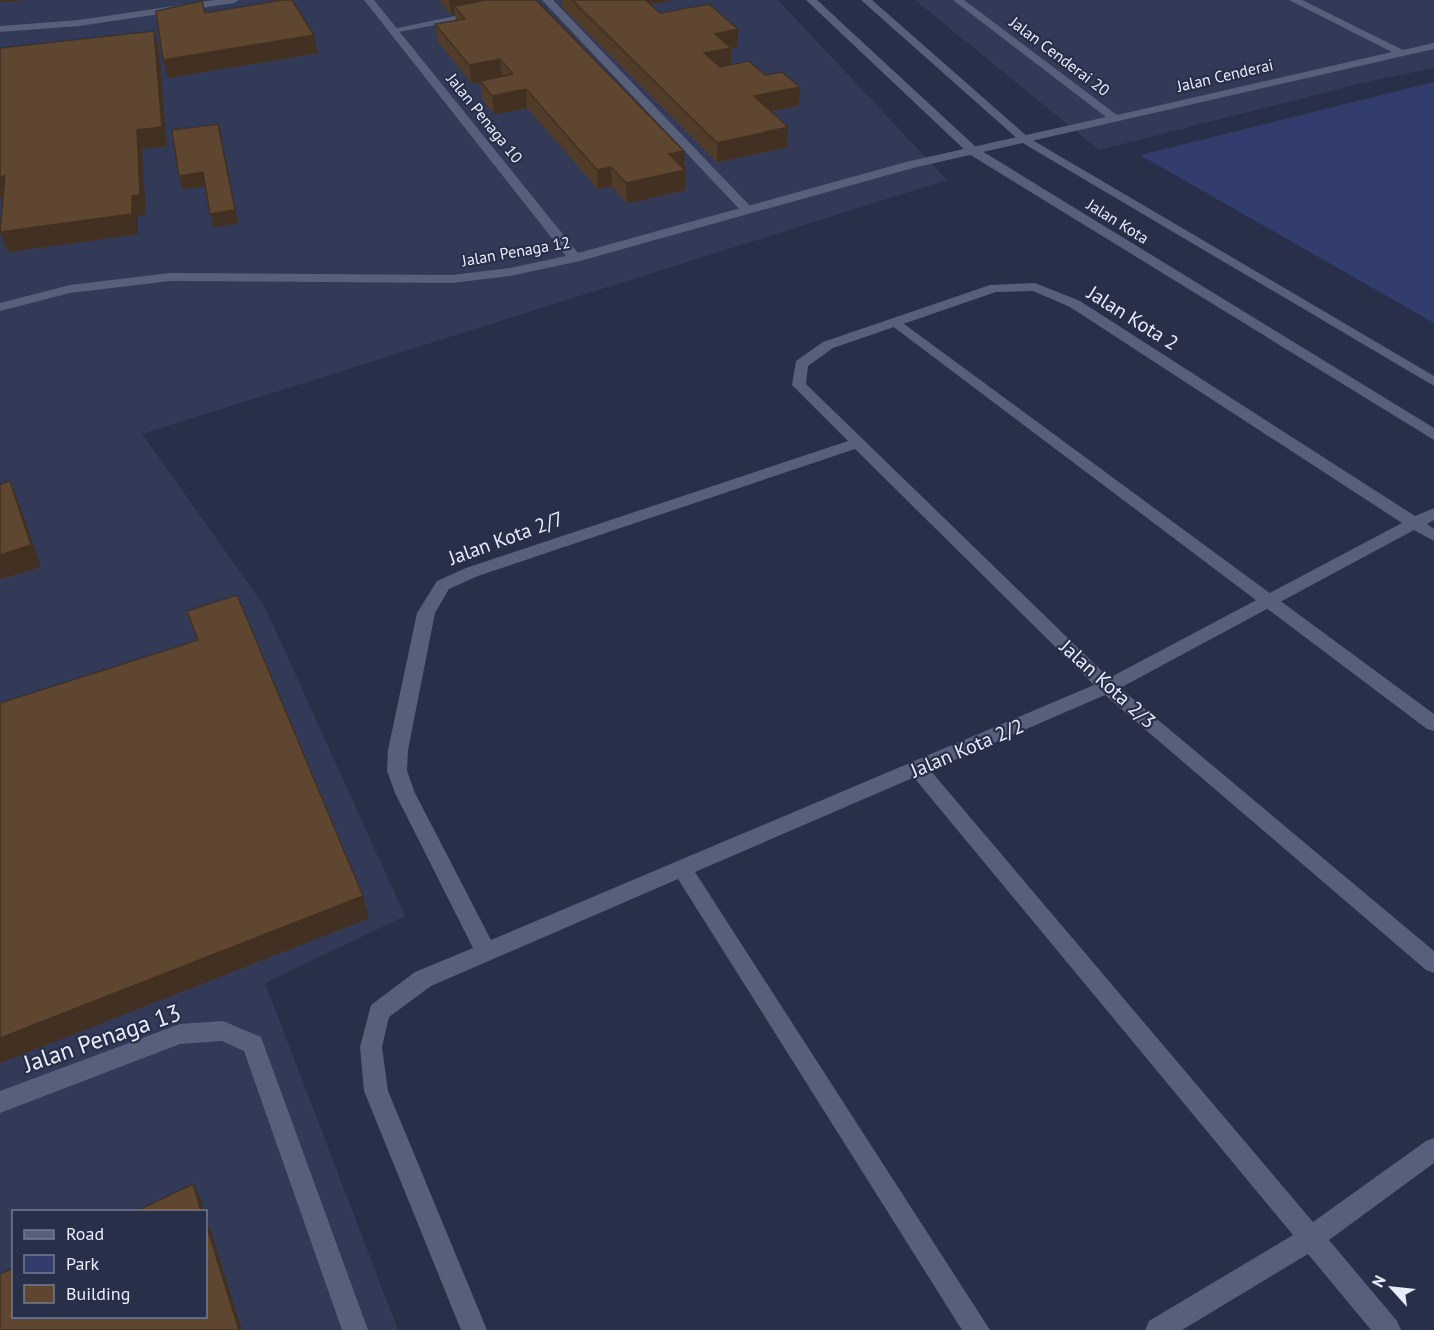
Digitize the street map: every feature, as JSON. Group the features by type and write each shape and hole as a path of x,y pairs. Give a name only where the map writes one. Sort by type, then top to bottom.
{"street":[{"path":"0,29 79,23 234,0"},
{"name":"Jalan Penaga 10","path":"369,0 575,258"},
{"path":"544,1 553,0"},
{"name":"Jalan Kota","path":"811,0 973,151 1434,435"},
{"name":"Jalan Kota","path":"866,0 1025,140 1434,382"},
{"name":"Jalan Cenderai 20","path":"958,0 1114,118"},
{"path":"1294,0 1401,53"},
{"path":"544,1 747,210"},
{"path":"393,30 492,11"},
{"name":"Jalan Cenderai","path":"1025,140 1434,46"},
{"name":"Jalan Penaga 12","path":"0,307 70,289 170,277 452,279 510,272 575,258 910,165 1025,140"},
{"name":"Jalan Kota 2","path":"799,385 801,364 828,345 995,288 1035,287 1075,304 1434,536"},
{"path":"896,322 1434,724"},
{"name":"Jalan Kota 2/3","path":"799,385 1107,687 1434,964"},
{"name":"Jalan Kota 2/7","path":"486,952 405,793 398,771 398,750 426,613 443,585 472,572 858,443"},
{"name":"Jalan Kota 2/2","path":"474,1330 376,1091 371,1047 379,1012 423,979 683,870 1107,687 1434,513"},
{"path":"918,769 1388,1330"},
{"path":"683,870 977,1330"},
{"name":"Jalan Penaga 13","path":"0,1102 180,1034 224,1031 253,1044 353,1329"},
{"path":"1158,1330 1312,1238 1434,1149"}],"shaded area":[{"path":"0,0 778,0 947,180 142,434 265,607 405,916 265,983 398,1330 0,1330"},
{"path":"915,0 1434,0 1434,68 1370,81 1099,150"}],"green space":[{"path":"1434,82 1434,323 1140,155"}],"building":[{"path":"292,0 314,35 163,60 156,11 202,1 205,13"},
{"path":"487,0 536,0 684,151 669,154 685,170 626,183 611,167 597,170 526,89 492,96 480,81 513,74 500,59 469,65 435,24 465,19 454,6"},
{"path":"572,0 645,0 660,13 709,4 738,29 715,34 731,48 704,53 720,67 749,61 765,75 782,72 800,87 754,96 788,127 717,143"},
{"path":"154,31 162,127 137,130 140,195 132,196 132,214 0,232 5,176 0,177 0,48"},
{"path":"218,124 235,210 210,214 203,172 179,176 172,130"},
{"path":"10,481 31,545 0,555 0,484"},
{"path":"237,595 363,896 0,1038 0,703 198,640 187,611"},
{"path":"193,1184 200,1210 138,1210"},
{"path":"207,1227 239,1330 0,1330 0,1274 12,1269 12,1318 207,1318"}]}
